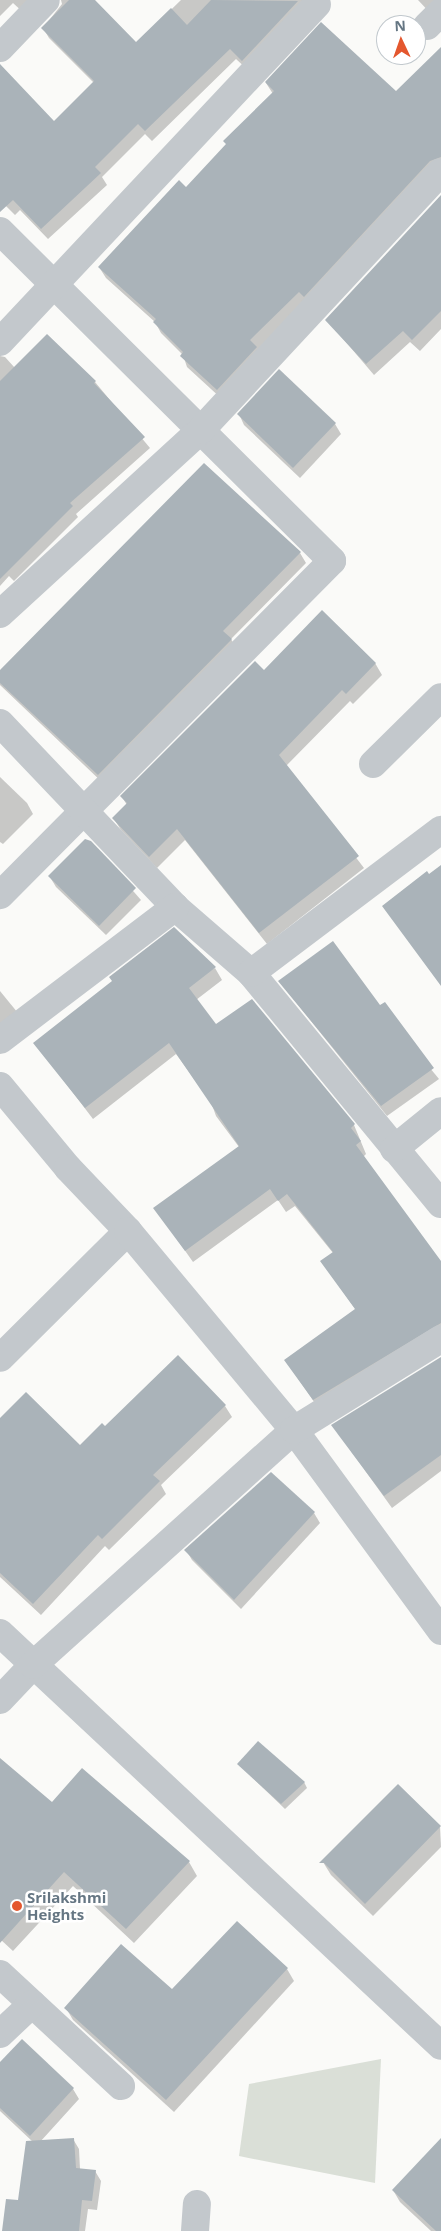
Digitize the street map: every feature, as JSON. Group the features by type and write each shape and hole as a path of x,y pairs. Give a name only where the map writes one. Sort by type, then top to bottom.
{"street":[{"path":"0,48 46,0"},
{"path":"0,342 317,4"},
{"path":"0,614 201,430 441,172"},
{"path":"0,231 332,562 0,895"},
{"path":"373,764 441,697"},
{"path":"0,723 85,810 175,907 251,973 441,1204"},
{"path":"251,973 441,830"},
{"path":"0,1040 175,907"},
{"path":"0,1086 68,1168 128,1232 294,1430 441,1631"},
{"path":"394,1149 441,1111"},
{"path":"0,1358 128,1232"},
{"path":"0,1700 32,1665 294,1430 441,1339"},
{"path":"0,1633 441,2046"},
{"path":"0,1974 121,2086"},
{"path":"0,2034 32,2004"},
{"path":"195,2231 197,2204"}],"shaded area":[{"path":"381,2059 375,2183 239,2156 249,2084"}],"building":[{"path":"69,0 95,0 136,42 171,8 187,25 211,0 298,1 242,61 230,49 145,131 138,124 95,167 101,173 41,229 13,200 0,212 0,64 54,121 94,81 41,28"},
{"path":"321,22 396,91 423,65 426,65 426,62 441,47 441,157 430,161 304,297 299,292 250,340 257,347 217,390 180,356 183,352 153,322 156,319 98,267 179,180 186,187 226,144 223,141 274,91 265,82"},
{"path":"441,195 441,311 412,340 403,331 366,364 325,320"},
{"path":"47,334 96,381 94,383 145,437 70,503 73,506 0,579 0,381"},
{"path":"279,369 336,423 293,468 237,414"},
{"path":"204,463 301,552 223,631 232,639 98,775 0,683 0,670"},
{"path":"322,610 376,663 346,694 342,690 279,755 359,856 259,933 177,829 149,857 112,818 127,803 120,796 255,661 264,670"},
{"path":"85,839 91,841 136,888 99,926 48,876"},
{"path":"441,865 441,986 382,906 427,871 429,874"},
{"path":"174,927 216,967 189,988 216,1024 252,999 355,1124 351,1128 361,1141 356,1145 441,1261 441,1323 313,1400 284,1360 355,1309 320,1261 333,1252 287,1194 278,1201 270,1189 185,1251 153,1208 239,1146 169,1043 85,1108 33,1043 112,981 109,977"},
{"path":"333,941 380,1005 385,1002 434,1068 381,1106 278,981"},
{"path":"178,1355 226,1405 153,1475 160,1481 102,1539 98,1535 33,1604 0,1573 0,1418 26,1392 80,1445 102,1423 105,1426"},
{"path":"441,1357 441,1455 384,1496 331,1425"},
{"path":"271,1472 315,1512 234,1600 184,1550"},
{"path":"258,1741 305,1782 281,1804 237,1764"},
{"path":"0,1758 52,1802 82,1768 190,1861 126,1929 64,1872 0,1943"},
{"path":"398,1784 441,1826 365,1904 324,1863 319,1863"},
{"path":"237,1921 288,1968 166,2100 64,2008 121,1944 172,1989"},
{"path":"22,2039 74,2088 30,2136 0,2108 0,2062"},
{"path":"74,2138 76,2168 96,2170 92,2201 82,2200 79,2231 2,2231 6,2199 18,2200 26,2141"},
{"path":"441,2138 441,2231 436,2231 392,2190"}],"place":[{"name":"Srilakshmi Heights","path":"17,1906"}]}
